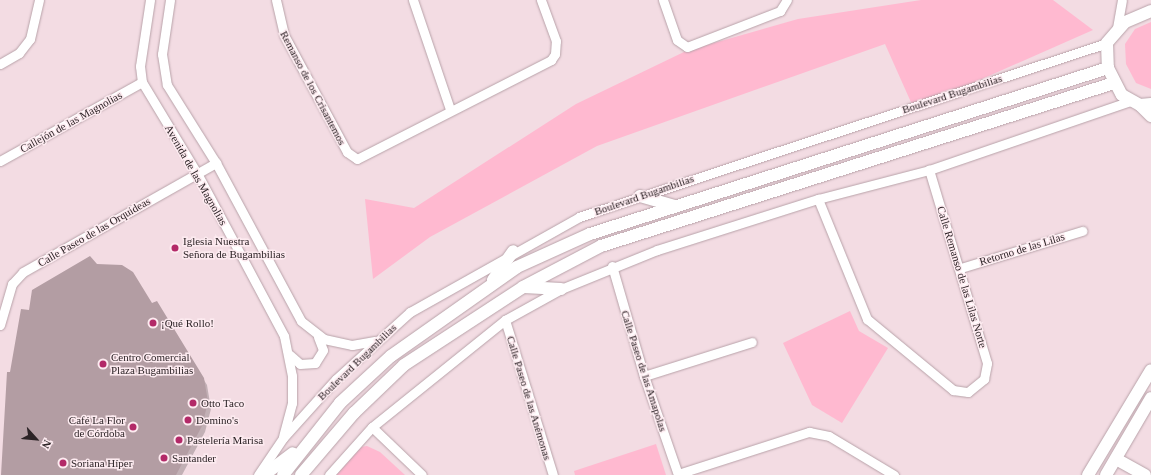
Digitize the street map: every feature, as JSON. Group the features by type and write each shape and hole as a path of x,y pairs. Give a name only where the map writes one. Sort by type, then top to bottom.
{"street":[{"path":"0,64 19,53 30,39 39,0"},
{"name":"Avenida de las Magnolias","path":"150,0 140,66 142,82 197,173 284,336 290,354 292,403 283,438"},
{"name":"Avenida de las Magnolias","path":"170,0 162,69 167,85 216,163 301,321 318,336 352,345 375,341"},
{"name":"Remanso de los Crisantemos","path":"276,0 284,35 347,152 353,158 365,158 450,109"},
{"path":"413,0 450,109 545,64 555,54 556,41 541,0"},
{"path":"663,0 676,40 687,47 780,11 786,0"},
{"path":"1117,29 1122,0"},
{"path":"1151,11 1134,17 1117,29 1107,43 1108,68 1114,83 1141,103 1151,116"},
{"name":"Boulevard Bugambilias","path":"258,475 283,438 375,341 410,312 513,251 579,217 1107,43"},
{"name":"Boulevard Bugambilias","path":"283,475 305,444 340,403 391,356 517,267 590,234 1108,68"},
{"name":"Callejón de las Magnolias","path":"0,161 142,82"},
{"path":"301,475 354,413 404,365 523,287 601,246 1114,83"},
{"path":"329,475 372,427 505,320 561,289 612,266 818,199 929,170 1141,103"},
{"name":"Calle Paseo de las Orquideas","path":"0,325 12,284 22,272 216,163"},
{"name":"Calle Remanso de las Lilas Norte","path":"818,199 862,309 874,328 953,390 968,392 980,383 987,363 961,268 929,170"},
{"path":"640,196 676,206"},
{"name":"Retorno de las Lilas","path":"961,268 1082,231"},
{"path":"489,286 513,251"},
{"name":"Calle Paseo de las Amapolas","path":"612,266 644,376 678,474"},
{"path":"523,287 561,289"},
{"name":"Calle Paseo de las Anémonas","path":"505,320 552,475"},
{"path":"290,354 300,364 315,363 323,350 318,336"},
{"path":"644,376 752,342"},
{"path":"1088,475 1151,370"},
{"path":"1106,475 1151,398"},
{"path":"372,427 422,475"},
{"path":"678,474 809,432 829,436 894,475"},
{"path":"264,475 305,444"},
{"path":"1116,459 1145,475"}],"shaded area":[{"path":"921,0 1053,0 1093,30 914,109 885,44 597,146 430,237 373,279 365,199 414,208 576,104 686,51 798,19"},
{"path":"1151,22 1151,89 1136,83 1126,64 1125,44 1135,29"},
{"path":"850,311 859,331 888,348 842,423 812,405 783,343"},
{"path":"656,444 666,475 575,475 574,471"},
{"path":"367,446 380,452 405,475 336,475 361,447"}],"building":[{"name":"Centro Comercial Plaza Bugambilias","path":"90,256 97,264 122,265 133,272 152,303 157,301 204,378 208,402 202,426 176,475 1,475 7,372 10,372 21,309 29,310 32,290"}],"place":[{"name":"Iglesia Nuestra Señora de Bugambilias","path":"175,248"},
{"name":"¡Qué Rollo!","path":"153,323"},
{"name":"Centro Comercial Plaza Bugambilias","path":"103,364"},
{"name":"Otto Taco","path":"193,403"},
{"name":"Domino's","path":"188,420"},
{"name":"Café La Flor de Córdoba","path":"133,427"},
{"name":"Pastelería Marisa","path":"179,440"},
{"name":"Santander","path":"164,458"},
{"name":"Soriana Híper","path":"63,463"}]}
